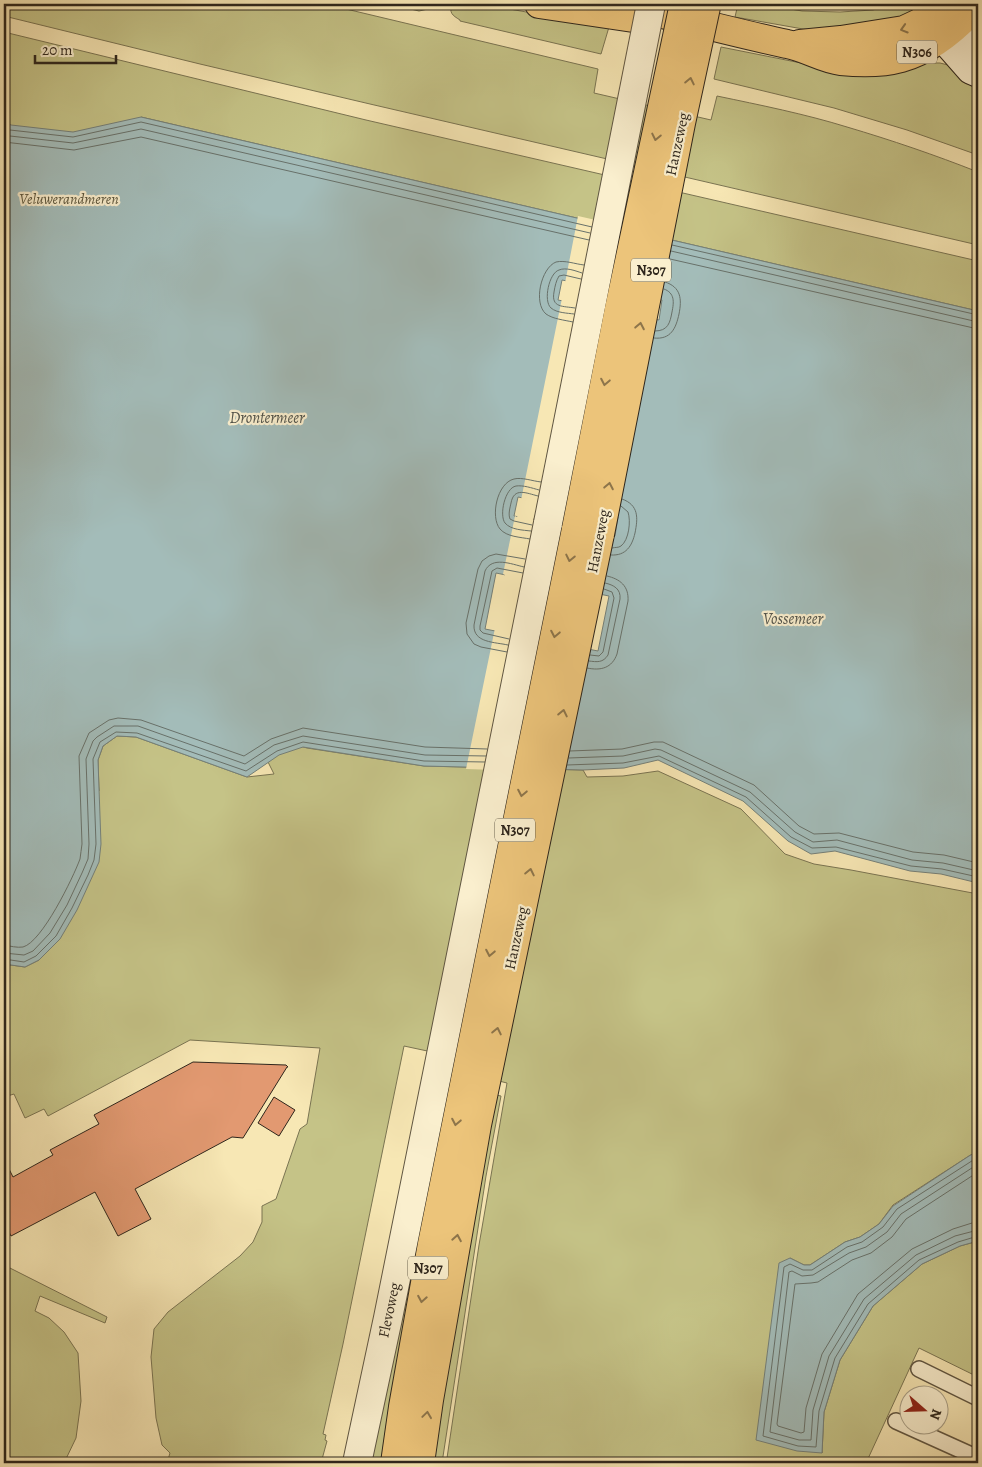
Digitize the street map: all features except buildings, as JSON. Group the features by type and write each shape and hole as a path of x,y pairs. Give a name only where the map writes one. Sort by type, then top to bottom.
{"main road":[{"name":"N306","path":"539,4 753,36"},
{"name":"N306","path":"621,4 793,45 841,40 904,30 919,23 958,19"},
{"name":"Hanzeweg","path":"477,1076 619,309 684,4"},
{"name":"Hanzeweg","path":"477,1076 600,534 681,123 707,4"},
{"name":"Flevoweg","path":"395,1463 429,1263 477,1076"},
{"name":"N307","path":"420,1463 430,1390 476,1134 477,1076"}],"street":[{"name":"Flevoweg","path":"357,1463 533,600 651,4"},
{"path":"958,19 971,70 978,73"}],"lane":[{"path":"919,1369 978,1398"},
{"path":"896,1420 978,1458"}],"green space":[{"path":"4,4 325,4 598,69 594,93 711,120 717,96 799,114 880,137 978,172 978,245 370,104 4,16"},
{"path":"390,4 435,4 428,9 419,11"},
{"path":"452,4 482,4 609,27 601,54 460,21 452,14"},
{"path":"738,4 762,4 802,11 840,12 873,10 893,4 927,4 896,20 832,31 803,29 735,17"},
{"name":"Veluwerandmeren","path":"4,32 366,120 978,261 978,311 141,117 96,767 99,791 98,760 103,746 117,736 136,737 247,777 274,774 265,756 262,735 307,748 424,766 583,770 587,777 623,776 658,771 741,809 785,854 814,864 978,894 978,1151 893,1205 879,1224 860,1237 845,1242 810,1265 804,1265 790,1258 822,1453 824,1412 840,1360 873,1306 922,1264 960,1246 978,1241 978,1377 919,1348 902,1384 900,1384 900,1389 866,1463 443,1463 444,1458 447,1458 479,1245 507,1083 499,1081 502,1067 404,1046 323,1434 326,1435 325,1440 327,1441 321,1463 167,1463 170,1453 162,1445 156,1418 151,1357 154,1329 168,1312 240,1256 253,1242 262,1222 262,1206 276,1199 300,1129 307,1124 320,1048 190,1040 48,1116 44,1109 25,1118 14,1094 4,1097 4,964 25,967 39,960 4,954"},
{"path":"721,47 831,69 928,63 952,66 978,85 978,155 907,130 834,108 714,79"},
{"path":"496,1095 501,1096 486,1176 442,1463 433,1463 442,1389"},
{"path":"445,1109 447,1109 385,1463 370,1463 394,1356"},
{"path":"4,1265 107,1317 105,1323 40,1296 35,1311 49,1318 64,1332 78,1353 81,1401 76,1438 64,1463 4,1463"}],"water":[{"name":"Drontermeer","path":"141,117 978,311 978,883 941,874 910,871 835,851 811,854 788,841 743,801 658,760 624,768 583,770 424,766 303,747 279,755 247,777 136,737 117,736 103,746 98,760 101,844 99,862 77,910 60,939 39,960 25,967 4,964 4,122 11,125 73,132","holes":["562,280 662,300 659,320 558,300","518,497 618,517 615,536 514,516","496,573 609,596 598,651 485,629"]},
{"path":"978,1151 978,1241 960,1246 922,1264 873,1306 840,1360 824,1412 822,1453 797,1451 756,1440 779,1263 790,1258 804,1265 810,1265 845,1242 860,1237 879,1224 893,1206"}],"pier":[{"path":"578,216 671,237 658,302 565,283"},
{"path":"562,298 655,317 567,509 521,500"},
{"path":"518,515 611,533 552,586 505,577 503,574 515,516 517,517"},
{"path":"495,628 588,647 562,772 466,769"}],"water label":[{"name":"Vossemeer","path":"793,619"}]}
